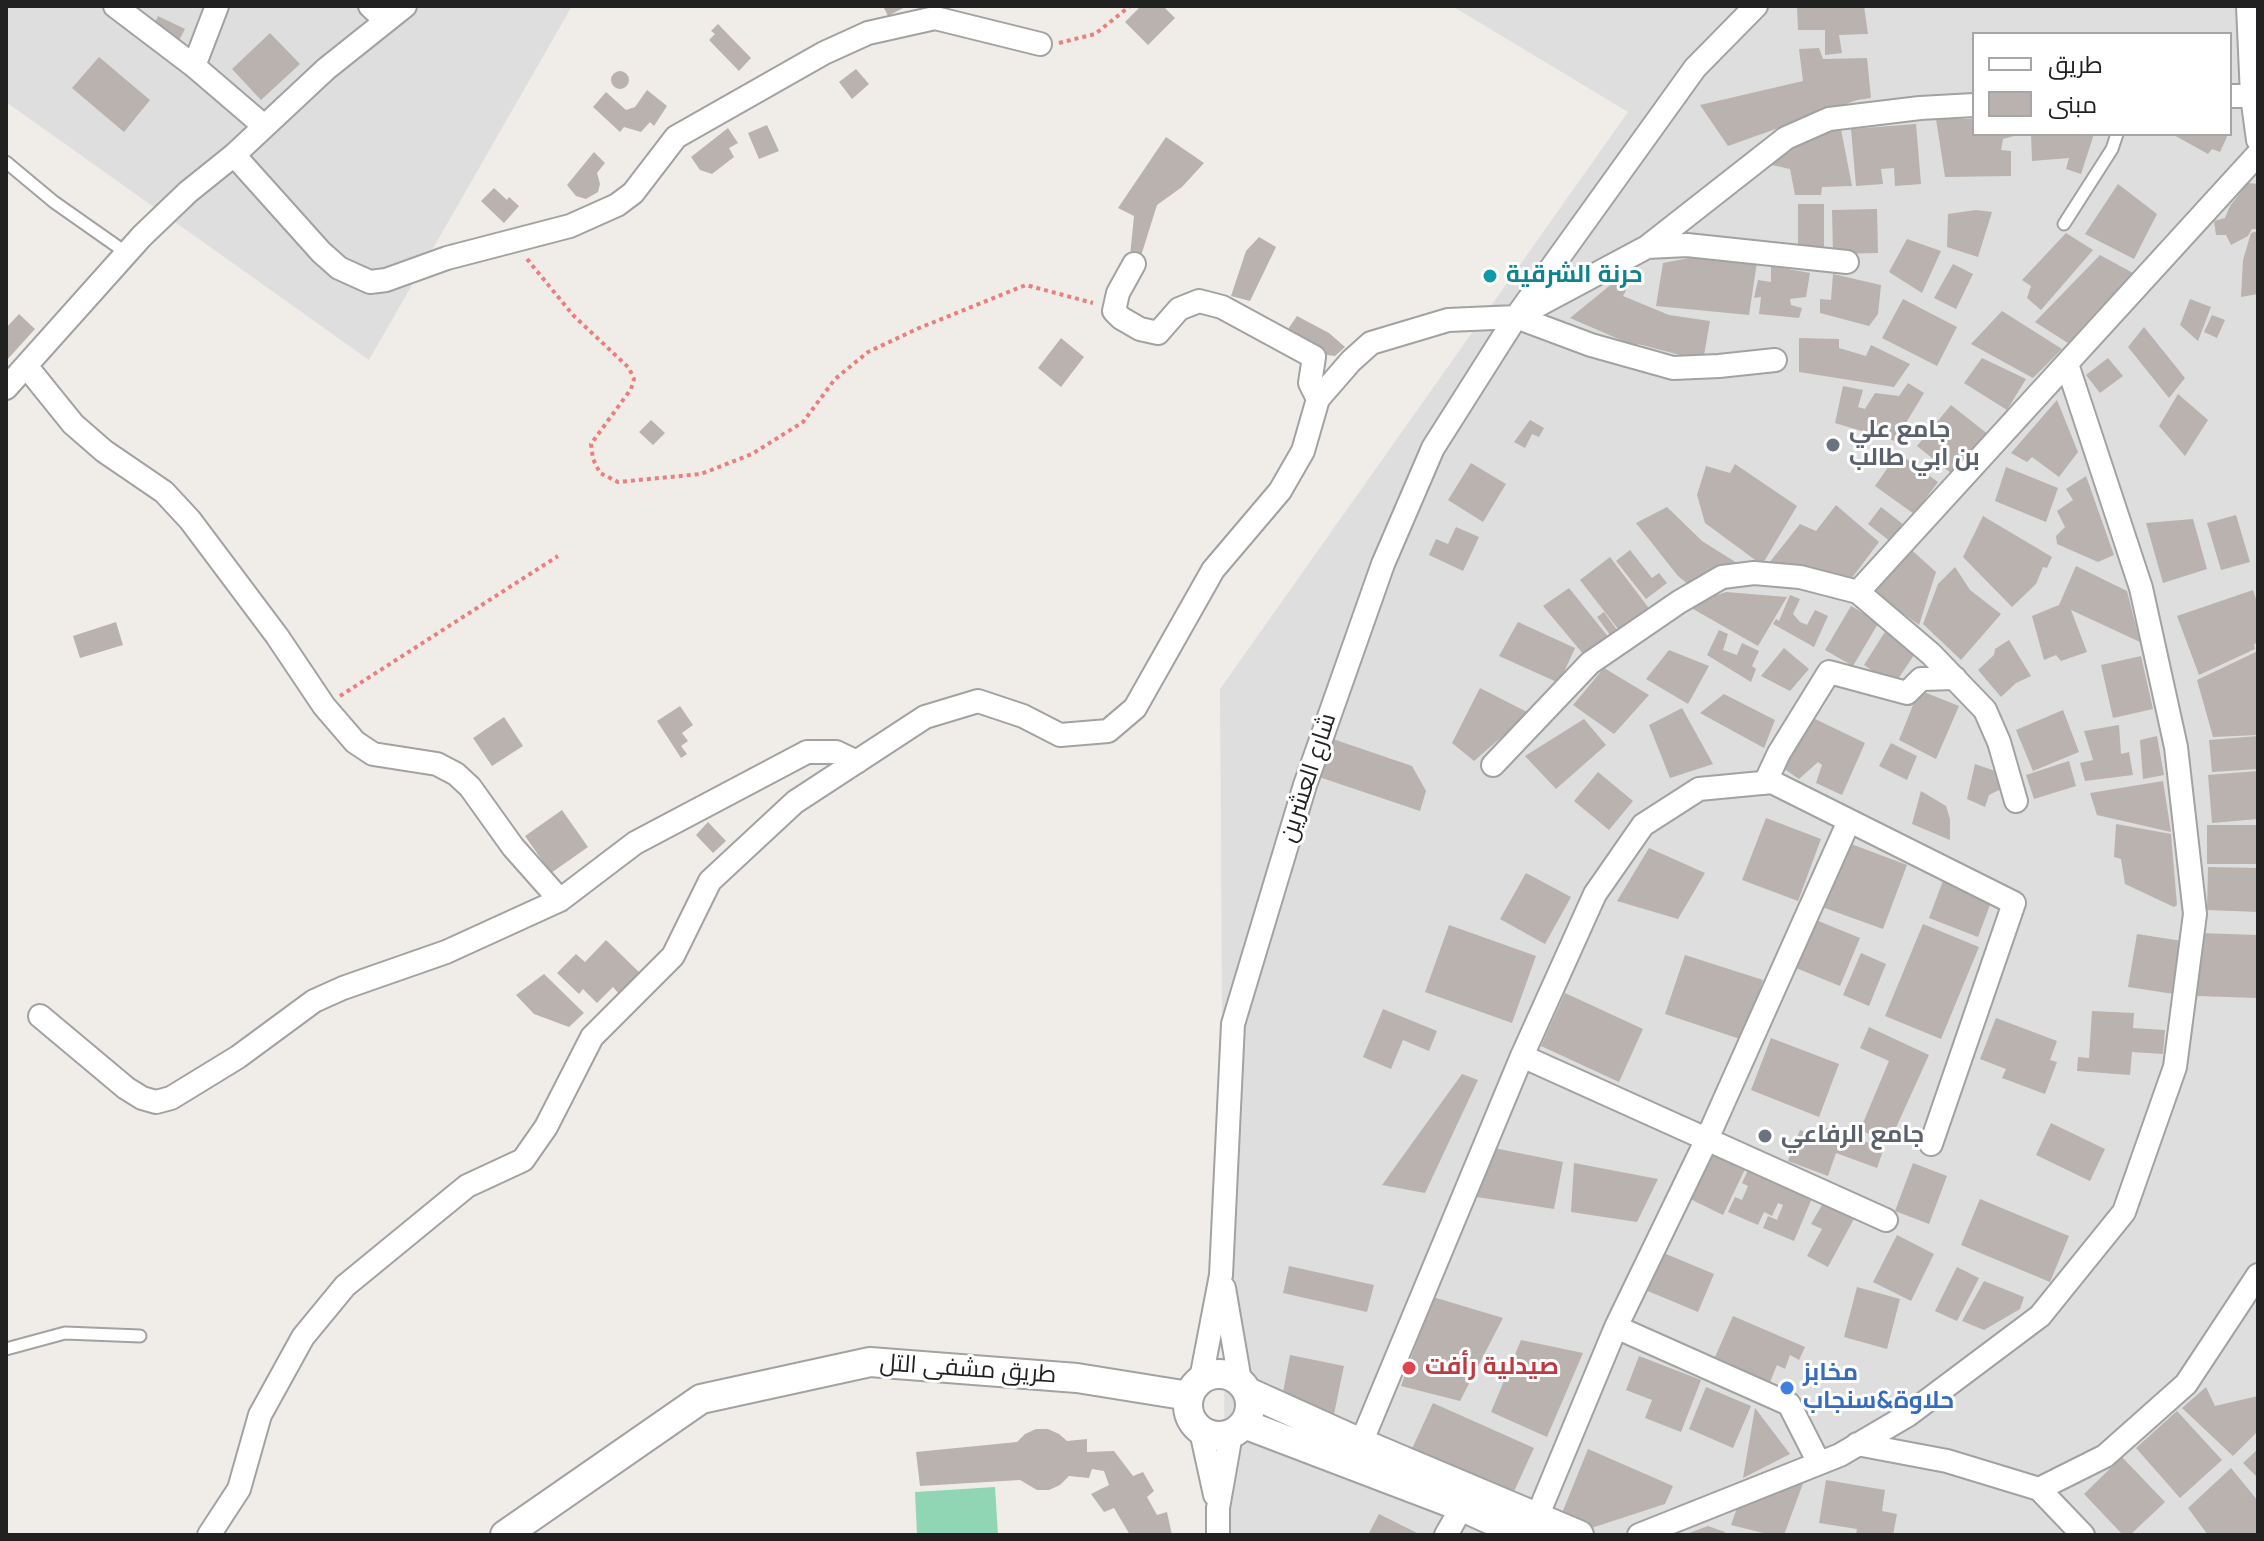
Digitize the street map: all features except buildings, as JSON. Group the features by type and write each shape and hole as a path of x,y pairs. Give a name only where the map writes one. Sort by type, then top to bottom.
{"street":[{"path":"115,6 194,66 264,126"},
{"path":"194,66 217,6"},
{"path":"6,388 142,236 326,69 378,14 405,6"},
{"name":"شارع العشرين","path":"1221,1275 1233,1024 1296,815 1383,564 1433,448 1516,317 1695,68 1756,6"},
{"path":"2248,6 2241,96 2258,140"},
{"path":"234,155 339,268 370,282 386,280 447,258 570,226 617,205 633,193 676,137 824,53 868,33 935,18 1040,44"},
{"path":"1516,317 1647,247 1786,138 1829,119 1972,105"},
{"path":"1858,592 2258,154"},
{"path":"1647,247 1687,245 1847,262"},
{"path":"1134,264 1118,293 1114,311 1121,318 1140,329 1158,333 1179,309 1199,301 1222,307 1314,357 1310,383 1318,399"},
{"path":"209,1535 239,1489 260,1415 303,1337 345,1286 467,1186 523,1160 546,1127 592,1037 673,956 710,881 795,802 925,717 978,701 1023,716 1060,735 1108,731 1135,708 1213,570 1280,491 1303,451 1318,399 1371,343 1448,320 1516,317 1591,345 1673,368 1775,360"},
{"path":"1639,1535 1840,1455 1908,1415 2040,1316 2124,1212 2175,1067 2195,914 2176,747 2141,588 2067,364"},
{"path":"27,367 73,424 104,451 164,492 190,520 277,636 324,706 355,742 373,754 437,764 456,774 470,787 513,847 560,900"},
{"path":"1493,765 1590,663 1679,602 1722,577 1754,573 1800,577 1858,592 1955,678 1985,710 1999,742 2016,801"},
{"path":"1765,783 1779,753 1829,672 1907,693 1921,679 1955,678"},
{"path":"40,1016 126,1088 156,1102 171,1098 238,1057 314,1001 446,952 560,900 635,843 807,752 836,752 857,762"},
{"path":"1361,1443 1522,1056 1595,894 1643,825 1699,789 1772,782 2014,903 1931,1144"},
{"path":"1531,1526 1616,1327 1707,1139 1849,821"},
{"path":"1522,1056 1886,1220"},
{"path":"1218,1508 1238,1429 1250,1408 1221,1275"},
{"path":"1218,1535 1218,1508 1201,1431 1188,1412 1221,1275"},
{"path":"2039,1489 2105,1456 2186,1384 2258,1275"},
{"path":"1616,1327 1789,1404 1819,1463"},
{"name":"طريق مشفى التل","path":"505,1535 701,1399 870,1362 1195,1388"},
{"path":"1195,1388 1214,1374 1228,1375 1244,1387 1531,1526"},
{"path":"1201,1431 1215,1436 1238,1429 1462,1507 1531,1526 1579,1535"},
{"path":"1857,1444 1947,1461 2039,1489 2083,1535"},
{"path":"1446,1535 1462,1507"}],"lane":[{"path":"2064,224 2112,149 2116,136"},
{"path":"6,162 54,202 128,254"},
{"path":"6,1349 65,1333 140,1336"}],"path":[{"path":"1040,44 1095,34 1130,6"},
{"path":"514,242 573,315 629,368 634,379 631,389 591,444 593,459 600,473 618,482 701,474 752,454 803,422 835,379 868,352 1026,285 1084,299 1114,311"},
{"path":"324,706 558,556"}],"shaded area":[{"path":"6,6 572,6 369,360 6,102"},
{"path":"1452,6 2258,6 2258,1535 1225,1535 1220,689 1628,112"}],"green space":[{"path":"995,1487 998,1535 917,1535 915,1492"}],"place":[{"name":"حرنة الشرقية","path":"1490,276"},
{"name":"جامع علي بن ابي طالب","path":"1833,445"},
{"name":"جامع الرفاعي","path":"1765,1136"},
{"name":"صيدلية رأفت","path":"1409,1368"},
{"name":"مخابز حلاوة&سنجاب","path":"1787,1388"}]}
